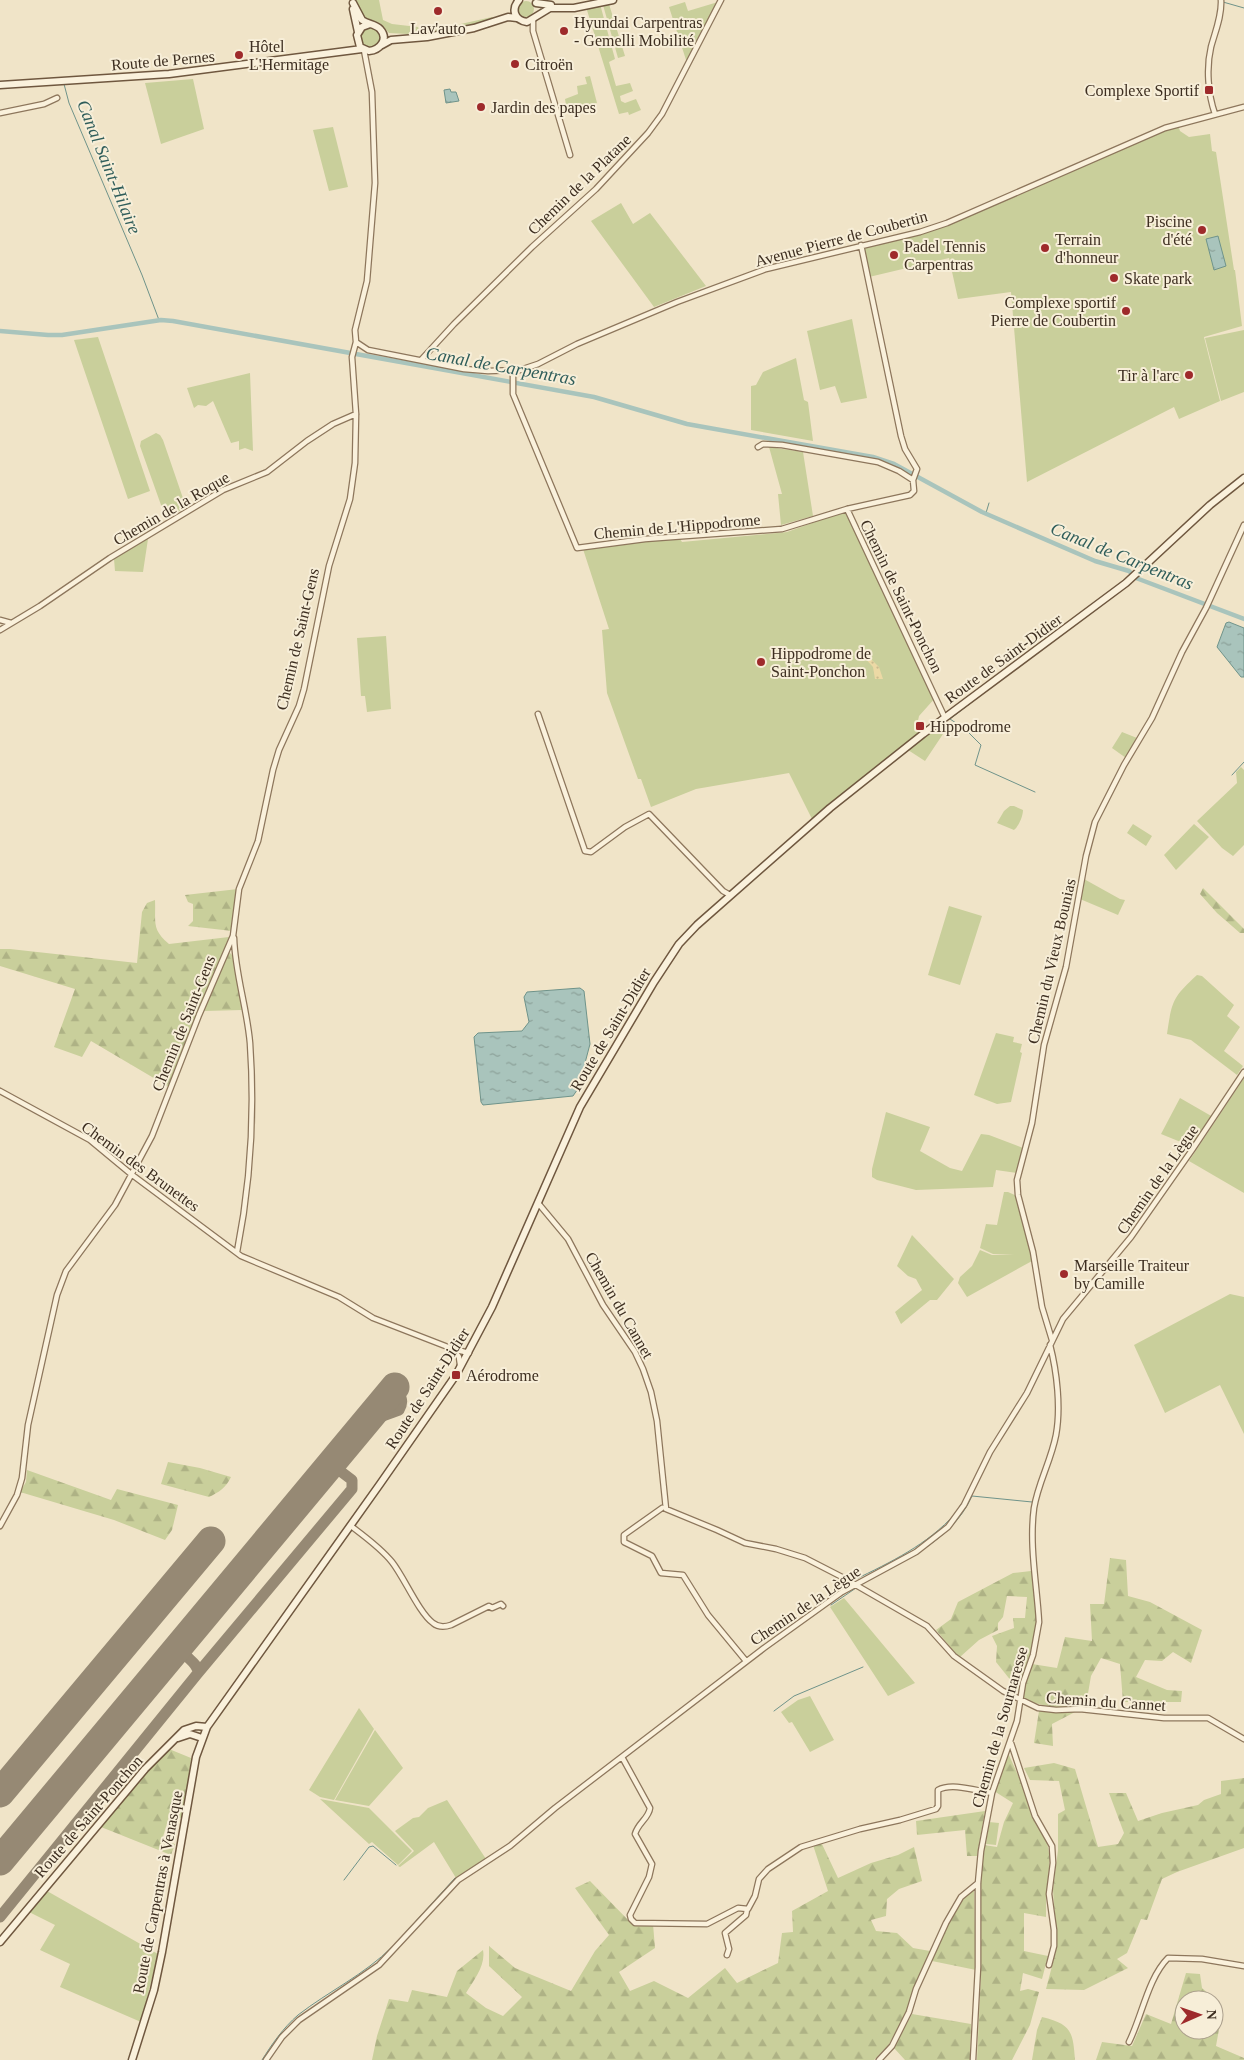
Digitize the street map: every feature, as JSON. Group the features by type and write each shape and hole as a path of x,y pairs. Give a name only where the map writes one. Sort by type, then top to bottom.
{"main road":[{"path":"496,20 514,7 519,0"},
{"path":"534,2 546,6 569,6 594,0"},
{"path":"352,2 358,32 357,39 363,50 374,51 391,40 441,35 482,26 508,17 517,18 524,22 550,8 574,8 613,0"},
{"path":"352,2 360,18 377,26 382,32 384,37 382,45"},
{"path":"534,2 538,9 535,17"},
{"path":"514,7 517,18"},
{"path":"358,32 362,27 370,24"},
{"path":"382,32 408,38"},
{"path":"344,51 357,39"},
{"name":"Route de Pernes","path":"0,85 72,82 219,69 363,50"},
{"name":"Route de Saint-Didier","path":"196,1757 207,1727 351,1526 468,1354 492,1307 580,1107 672,953 688,934 730,895 830,808 945,718 1067,629 1135,575 1210,505 1244,478"},
{"name":"Route de Saint-Ponchon","path":"0,1942 145,1769 189,1727 207,1727"},
{"path":"177,1738 194,1734 202,1738"},
{"name":"Route de Carpentras à Venasque","path":"132,2060 154,1990 196,1757"}],"street":[{"name":"Chemin de la Platane","path":"421,360 454,324 596,189 648,134 662,114 721,0"},
{"path":"1215,114 1210,99 1209,65 1221,9 1221,0"},
{"path":"535,17 533,31 570,156"},
{"path":"524,22 533,31"},
{"name":"Chemin de Saint-Gens","path":"0,1526 2,1517 17,1495 22,1478 28,1425 56,1301 66,1271 115,1205 152,1136 199,1015 234,936 239,889 258,841 279,750 299,706 329,566 350,499 355,463 356,414 352,353 356,342 355,330 367,274 375,183 373,99 368,65 363,50"},
{"path":"368,65 374,51"},
{"path":"0,113 44,104 57,98"},
{"name":"Avenue Pierre de Coubertin","path":"356,342 368,350 476,370 513,370 538,364 577,344 677,302 766,269 920,232 947,223 1165,128 1244,107"},
{"name":"Chemin de Saint-Ponchon","path":"861,245 901,436 917,472 913,479 914,488 912,495 847,509 945,718"},
{"name":"Chemin de L'Hippodrome","path":"513,370 513,394 577,548 645,539 782,529 847,509"},
{"name":"Chemin de la Roque","path":"0,630 110,558 223,490 267,472 327,428 343,418 356,414"},
{"path":"758,447 762,444 782,445 878,462 913,479"},
{"name":"Chemin du Vieux Bounias","path":"1051,1343 1042,1307 1036,1263 1017,1187 1032,1123 1044,1045 1065,973 1086,856 1096,822 1124,765 1152,718 1244,525"},
{"path":"0,620 11,623"},
{"path":"538,714 585,851 591,852 649,814 723,891 730,895"},
{"path":"234,936 234,957 250,1042 253,1118 249,1184 237,1252"},
{"name":"Chemin de la Lègue","path":"266,2060 282,2037 299,2020 379,1964 458,1880 510,1846 555,1808 746,1661 855,1584 916,1552 948,1527 959,1514 990,1452 1027,1394 1064,1319 1131,1237 1244,1072"},
{"name":"Chemin des Brunettes","path":"0,1091 90,1140 241,1256 339,1297 373,1318 468,1354"},
{"name":"Chemin du Cannet","path":"538,1203 568,1239 603,1305 635,1352 643,1369 651,1392 657,1421 666,1509 745,1543 776,1549 805,1558 855,1584 928,1626 954,1656 1020,1701 1038,1708 1056,1710 1080,1709 1164,1718 1208,1718 1244,1739"},
{"name":"Chemin de la Sournaresse","path":"973,2060 978,1967 978,1883 981,1851 992,1793 1017,1720 1023,1683 1038,1634 1039,1622 1032,1537 1034,1508 1040,1482 1056,1435 1058,1420 1051,1343"},
{"path":"455,1350 460,1367"},
{"path":"662,1508 630,1529 624,1535 624,1542 652,1556 661,1573 683,1575 708,1615 746,1661"},
{"path":"351,1526 391,1560 423,1612 432,1623 445,1627 490,1606 492,1608 501,1604 504,1606"},
{"path":"1010,1743 1035,1816 1052,1846 1053,1863 1049,1894 1054,1946 1049,1965"},
{"path":"622,1757 650,1808 649,1813 636,1829 635,1834 650,1858 651,1870 630,1915 632,1921 635,1923 700,1925 707,1924 738,1908 747,1910"},
{"path":"727,1955 730,1949 725,1933 746,1915 755,1896 759,1879 768,1869 801,1847 860,1829 936,1810 938,1806 938,1790 942,1788 959,1788 992,1793"},
{"path":"879,2060 892,2046 905,2020 916,1989 946,1923 961,1897 978,1883"},
{"path":"1130,2042 1156,1973 1168,1958 1202,1959 1244,1966"}],"green space":[{"path":"355,0 379,0 383,20 392,24 418,27 419,30 408,34 389,33 380,23 365,19"},
{"path":"523,1 529,1 534,6 532,15 523,17 518,12 518,6"},
{"path":"685,2 688,11 718,2 697,40 687,63 669,7"},
{"path":"600,4 615,59 609,62 616,86 630,83 633,91 620,96 621,101 625,103 636,99 641,110 629,115 628,112 619,114 586,7"},
{"path":"609,4 625,56 618,58 603,5"},
{"path":"492,17 454,29 416,34"},
{"path":"370,28 377,31 380,38 377,45 370,48 363,45 360,38 363,31"},
{"path":"590,76 597,103 567,111 565,99 578,94 577,86 587,84 585,77"},
{"path":"193,79 204,129 161,144 145,83"},
{"name":"Complexe sportif Pierre de Coubertin","path":"1178,125 1180,131 1189,137 1210,134 1212,151 1216,152 1235,270 1242,326 1204,337 1220,401 1179,419 1174,407 1027,482 1011,292 958,299 949,258 869,277 863,247 950,224"},
{"path":"333,127 348,187 329,191 313,130"},
{"path":"621,203 633,224 650,213 706,286 654,307 591,221"},
{"path":"852,319 867,398 841,403 835,386 820,390 807,331"},
{"path":"1244,330 1244,392 1221,401 1205,338"},
{"path":"98,337 150,491 128,499 74,340"},
{"path":"796,358 804,400 808,402 813,441 751,430 751,386 756,385 763,372"},
{"path":"250,373 253,451 245,448 239,450 239,441 231,443 213,401 206,406 198,405 194,408 187,388"},
{"path":"156,433 163,440 186,507 166,519 140,446 141,441"},
{"path":"769,447 803,452 813,516 781,525 778,494 782,494"},
{"name":"Hippodrome de Saint-Ponchon","path":"840,513 846,514 936,697 919,716 916,730 919,734 812,819 789,773 696,789 651,807 641,779 638,779 607,693 602,630 609,629 583,549 621,543 680,539 682,542 787,532"},
{"path":"148,539 143,572 115,571 114,559 117,556"},
{"path":"386,636 391,709 367,712 365,696 361,696 357,638"},
{"path":"937,728 943,734 925,761 908,750"},
{"path":"1122,732 1137,738 1126,758 1112,748"},
{"path":"1241,767 1244,770 1244,845 1233,856 1222,848 1197,821 1237,783 1236,772"},
{"path":"1010,806 1023,810 1018,826 1014,830 997,823 1004,811"},
{"path":"1133,824 1152,836 1146,846 1127,833"},
{"path":"1194,824 1209,837 1176,870 1164,855"},
{"path":"1084,879 1125,900 1118,915 1080,899"},
{"path":"1203,888 1244,929 1244,933 1240,933 1217,913 1200,894"},
{"path":"238,889 232,931 188,926 193,921 193,904 188,902 185,895"},
{"path":"155,900 157,929 163,939 169,944 229,937 169,1087 91,1041 82,1057 54,1047 75,989 0,966 0,949 137,963 142,912 147,903"},
{"path":"949,906 982,916 960,985 928,975"},
{"path":"229,952 233,956 242,1010 204,1011"},
{"path":"1197,975 1202,976 1234,1005 1227,1016 1240,1027 1224,1051 1243,1066 1237,1075 1191,1040 1167,1034 1170,1014 1178,995"},
{"path":"996,1033 1014,1037 1013,1042 1022,1044 1020,1052 1022,1053 1011,1102 997,1104 974,1095"},
{"path":"1244,1078 1244,1193 1189,1161"},
{"path":"1180,1098 1213,1117 1193,1147 1161,1134"},
{"path":"886,1112 930,1127 920,1151 950,1168 962,1171 981,1134 989,1135 1023,1148 1017,1173 996,1170 993,1187 916,1190 877,1180 872,1177 872,1169"},
{"path":"1004,1192 1017,1196 1032,1261 967,1297 958,1283 960,1277 972,1266 980,1250 992,1255 1014,1255 993,1254 980,1248 986,1224 997,1225"},
{"path":"912,1235 954,1279 937,1300 930,1300 901,1324 895,1312 922,1290 916,1279 908,1276 897,1266"},
{"path":"1230,1294 1244,1297 1244,1434 1220,1385 1165,1413 1134,1345"},
{"path":"168,1462 200,1468 231,1477 222,1489 209,1497 161,1484"},
{"path":"27,1470 111,1500 117,1489 178,1505 172,1530 165,1540 114,1520 20,1492 26,1482"},
{"path":"1110,1558 1126,1560 1128,1596 1150,1602 1202,1630 1191,1663 1173,1652 1162,1661 1145,1660 1136,1677 1167,1690 1182,1691 1181,1702 1123,1702 1120,1664 1101,1658 1091,1676 1086,1705 1056,1708 1026,1701 1022,1694 1027,1673 1032,1664 1057,1668 1065,1637 1092,1641 1090,1604 1104,1604"},
{"path":"1031,1571 1035,1587 1037,1611 1035,1635 1031,1657 1020,1692 996,1662 997,1646 992,1636 1014,1628 1013,1618 1025,1618 1027,1597 1007,1596 1003,1617 998,1623 998,1630 979,1640 960,1657 936,1630 951,1619 958,1602 1013,1573"},
{"path":"844,1598 915,1683 888,1696 830,1607"},
{"path":"810,1696 834,1740 810,1752 792,1722 789,1723 781,1712 798,1700"},
{"path":"359,1708 374,1729 334,1800 320,1797 309,1790"},
{"path":"1039,1711 1075,1712 1052,1724 1053,1746 1034,1743"},
{"path":"375,1730 403,1768 369,1806 335,1800"},
{"path":"169,1749 191,1758 184,1818 169,1817 162,1840 175,1844 171,1855 101,1827 131,1790"},
{"path":"1008,1753 1022,1784 1032,1817 1047,1842 1050,1859 1046,1917 1024,1913 1024,1951 1048,1956 1042,1979 1023,1973 1020,1991 1028,1989 1039,1992 1030,2025 1012,2060 977,2060 981,1972 981,1879 984,1845 997,1847 1004,1822 1013,1803 994,1791"},
{"path":"1054,1763 1075,1769 1098,1847 1118,1844 1124,1833 1109,1793 1126,1793 1138,1821 1162,1813 1198,1805 1204,1800 1221,1794 1221,1781 1244,1778 1244,1848 1162,1879 1147,1920 1141,1919 1127,1953 1117,1959 1128,1968 1084,1990 1046,1989 1057,1947 1053,1890 1058,1850 1058,1814 1065,1810 1059,1781 1030,1780 1024,1768"},
{"path":"320,1799 369,1808 412,1851 398,1865 372,1842 369,1844"},
{"path":"447,1800 486,1859 456,1878 434,1842 400,1867 398,1866 414,1851 395,1831 413,1818 419,1817 428,1808"},
{"path":"985,1811 977,1856 967,1856 965,1830 917,1835 916,1821"},
{"path":"989,1822 999,1823 996,1845 986,1844"},
{"path":"821,1842 838,1878 914,1847 922,1881 899,1889 887,1899 886,1916 871,1920 876,1931 897,1933 913,1948 930,1951 907,2011 888,2046 874,2060 372,2060 377,2036 389,1999 408,2002 412,1990 447,1997 457,1971 483,1950 481,1967 466,1993 486,2008 503,2016 522,1997 489,1966 489,1946 515,1968 571,1991 595,1951 609,1935 575,1888 590,1881 632,1924 653,1924 655,1948 619,1972 630,1991 654,1981 688,1998 725,1968 737,1983 778,1963 782,1933 793,1932 792,1911 828,1891 813,1845"},
{"path":"974,1888 976,1970 932,1961 943,1932 955,1911"},
{"path":"47,1891 158,1954 141,2022 60,1987 70,1964 40,1950 55,1925 29,1912"},
{"path":"1186,1973 1200,1974 1202,1988 1204,1990 1181,1990"},
{"path":"912,2014 971,2024 970,2060 905,2060 894,2048"},
{"path":"1146,2014 1171,2024 1174,2014 1174,2040 1217,2040 1216,2046 1244,2058 1244,2060 1096,2060 1102,2042 1132,2046"},
{"path":"1042,2017 1059,2023 1069,2030 1073,2042 1075,2060 1032,2060 1037,2030"}],"sand":[{"path":"865,653 879,667 883,679 875,679 873,667 863,656"}],"water":[{"path":"450,89 451,92 456,92 459,101 446,103 444,90"},
{"path":"1218,236 1226,266 1214,270 1206,239"},
{"path":"1229,622 1244,628 1244,677 1241,677 1217,647 1226,623"},
{"path":"580,988 584,991 590,1044 585,1063 588,1066 586,1077 573,1096 483,1105 481,1102 474,1037 478,1033 522,1031 529,1022 524,997 527,992"}],"waterway":[{"path":"1223,2 1244,8"},
{"name":"Canal Saint-Hilaire","path":"64,84 69,103 142,275 159,320"},
{"name":"Canal de Carpentras","path":"0,331 62,335 161,320 173,321 594,397 687,424 873,457 894,464 982,512 1095,561 1129,571 1136,578 1244,619"},
{"path":"986,513 989,503"},
{"path":"998,682 950,719 965,729 981,745 975,765 1035,792"},
{"path":"1232,775 1244,762"},
{"path":"919,1552 950,1528 972,1496 1032,1502"},
{"path":"960,1506 965,1499"},
{"path":"854,1580 920,1544 933,1535 955,1514"},
{"path":"862,1584 916,1554"},
{"path":"831,1605 856,1588"},
{"path":"774,1711 794,1696 863,1667"},
{"path":"344,1880 369,1847 373,1846 396,1865"},
{"path":"405,1933 455,1878"},
{"path":"262,2060 278,2036 298,2015 370,1966 392,1947"}],"taxiway":[{"path":"366,1422 399,1410 401,1398 392,1391"},
{"path":"0,1917 198,1673 352,1489 352,1480 331,1464"},
{"path":"183,1642 183,1651 195,1664 198,1673"},
{"path":"170,1657 176,1653 185,1655"}],"runway":[{"path":"0,1861 395,1387"},
{"path":"0,1793 211,1541"}],"place":[{"name":"Lav'auto","path":"438,11"},
{"name":"Hyundai Carpentras - Gemelli Mobilité","path":"564,31"},
{"name":"Hôtel L'Hermitage","path":"239,55"},
{"name":"Citroën","path":"515,64"},
{"name":"Complexe Sportif","path":"1209,90"},
{"name":"Jardin des papes","path":"481,107"},
{"name":"Piscine d'été","path":"1202,230"},
{"name":"Terrain d'honneur","path":"1045,248"},
{"name":"Padel Tennis Carpentras","path":"894,255"},
{"name":"Skate park","path":"1114,278"},
{"name":"Complexe sportif Pierre de Coubertin","path":"1126,311"},
{"name":"Tir à l'arc","path":"1189,375"},
{"name":"Hippodrome de Saint-Ponchon","path":"761,662"},
{"name":"Hippodrome","path":"920,726"},
{"name":"Marseille Traiteur by Camille","path":"1064,1274"},
{"name":"Aérodrome","path":"456,1375"}]}
